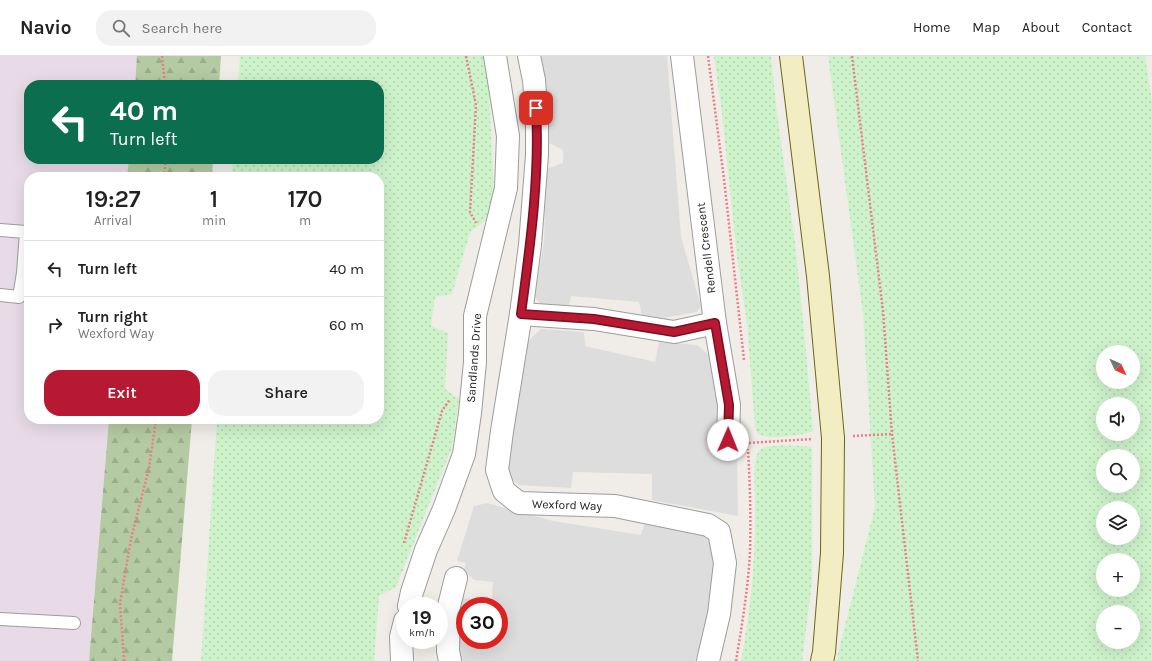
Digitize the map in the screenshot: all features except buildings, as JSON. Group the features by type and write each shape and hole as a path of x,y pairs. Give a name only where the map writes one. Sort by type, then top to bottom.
{"main road":[{"path":"791,56 818,276 833,438 832,553 822,661"}],"street":[{"name":"Sandlands Drive","path":"411,597 426,550 444,509 464,454 475,362 475,316 506,188 508,136 495,56"},
{"name":"Wexford Way","path":"528,56 534,80 537,122 545,155 530,245 497,470 504,491 519,503 615,506 708,525 719,532 725,563 720,614 708,661"},
{"name":"Rendell Crescent","path":"682,56 715,323 729,405 728,440"},
{"path":"521,314 594,319 674,332 715,323"},
{"path":"450,661 448,651 449,606 456,578"},
{"path":"402,649 402,661"}],"lane":[{"path":"0,230 24,232"},
{"path":"0,295 19,296 24,259"},
{"path":"0,620 74,624"}],"path":[{"path":"162,56 164,80"},
{"path":"466,56 476,105 470,212 479,229"},
{"path":"852,56 883,311 892,434 918,661"},
{"path":"404,544 442,411 453,395"},
{"path":"124,661 120,603 131,539 150,468 155,424"}],"shaded area":[{"path":"0,56 137,56 135,80 24,80 24,164 128,164 128,172 24,172 24,424 109,424 89,661 0,661"},
{"path":"537,56 667,56 681,237 701,306 697,312 663,318 642,316 639,302 571,296 568,310 542,306 532,293 533,282 538,277 544,241 546,169 563,163 563,150 549,143 543,78"},
{"path":"541,329 584,332 585,346 655,362 659,342 697,345 709,355 720,407 720,449 737,453 738,516 652,500 652,474 573,472 571,488 519,485 506,474 525,344"},
{"path":"487,503 553,521 641,535 645,522 706,533 718,545 713,602 695,661 456,661 456,649 508,649 508,597 492,597 493,582 474,580 464,570 466,563 457,561 474,506"}],"green space":[{"path":"137,56 221,56 219,80 135,80"},
{"path":"240,56 483,56 488,74 494,192 488,219 470,232 452,294 435,297 431,326 448,333 445,389 459,399 452,447 396,587 379,596 374,661 201,661 217,424 384,424 384,172 232,172 233,164 384,164 384,80 238,80"},
{"path":"714,56 771,56 777,113 795,243 805,340 813,431 809,433 771,437 760,435 755,427 747,323 737,256 721,105"},
{"path":"828,56 1145,56 1152,102 1152,661 836,661 875,507 863,314"},
{"path":"128,164 213,164 212,172 128,172"},
{"path":"109,424 192,424 172,661 89,661"},
{"path":"765,447 812,447 812,583 802,661 741,661 748,622 754,563 754,474 756,459 761,449"}],"route":[{"path":"536,108 537,155 530,245 521,314 594,319 674,332 715,323 729,405 728,440"}]}
